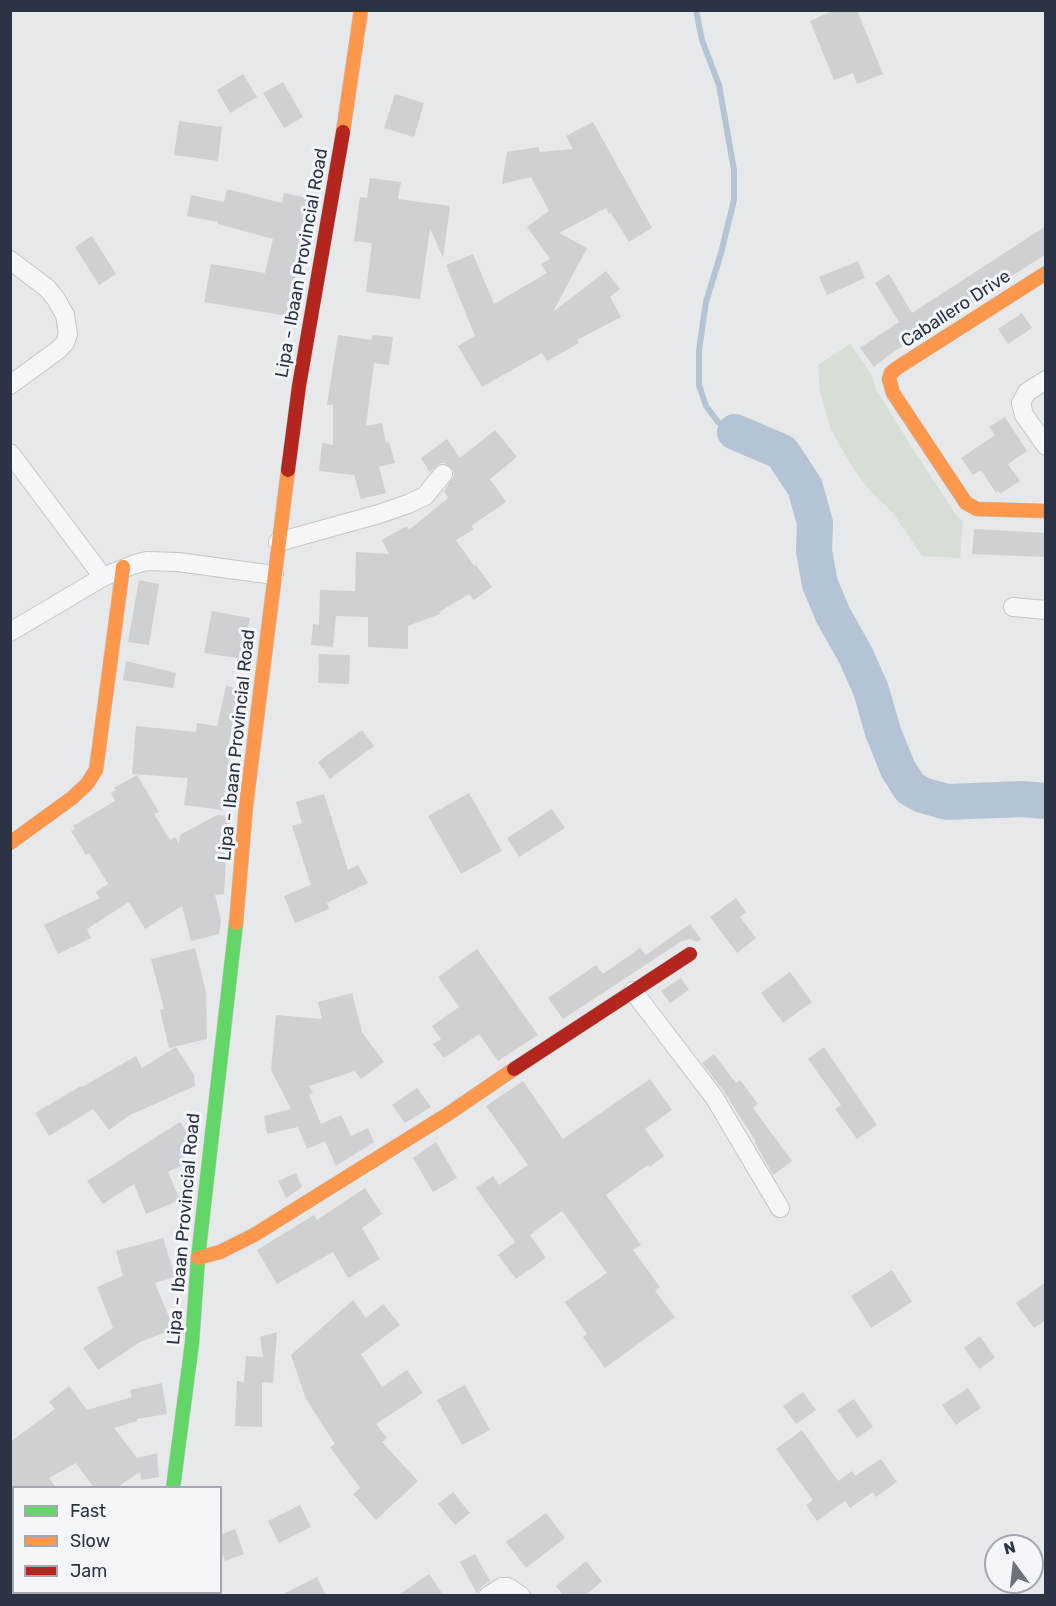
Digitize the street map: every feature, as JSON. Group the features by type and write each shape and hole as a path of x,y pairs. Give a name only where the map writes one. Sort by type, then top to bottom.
{"main road":[{"name":"Lipa - Ibaan Provincial Road","path":"173,1486 192,1343 198,1258 239,892 246,806 278,542 299,387 338,170 361,10"},
{"name":"Caballero Drive","path":"1046,273 897,368 891,373 890,380 893,393 966,503 977,509 1046,511"},
{"path":"10,843 72,798 87,784 96,770 123,567"},
{"path":"198,1258 220,1252 254,1235 448,1114 690,954"}],"street":[{"path":"10,260 38,280 56,299 65,315 68,334 65,343 58,350 10,385"},
{"path":"1046,380 1027,392 1022,403 1024,416 1046,446"},
{"path":"10,453 103,577"},
{"path":"278,542 408,504 425,496 443,474"},
{"path":"10,632 103,577 123,567 147,561 274,575"},
{"path":"1013,608 1046,610"},
{"path":"633,991 714,1097 780,1208"},
{"path":"488,1596 501,1587 508,1587 521,1596"}],"shaded area":[{"path":"850,344 872,375 876,390 927,471 963,522 960,558 922,556 893,513 871,492 854,470 831,430 820,391 818,365"}],"building":[{"path":"835,10 857,10 883,74 857,84 853,73 834,80 810,21"},
{"path":"243,74 257,97 230,113 217,90"},
{"path":"283,82 303,117 284,128 263,93"},
{"path":"395,94 424,103 414,137 384,128"},
{"path":"179,121 222,127 218,161 174,155"},
{"path":"593,122 652,228 629,242 606,208 559,233 587,248 553,312 606,271 620,289 610,297 621,317 577,340 579,343 547,361 542,353 482,387 458,346 475,336 446,265 473,254 494,304 547,273 541,264 550,259 527,227 549,211 531,177 502,184 507,152 538,147 540,152 573,149 566,136"},
{"path":"370,178 401,182 398,199 450,206 443,258 430,228 420,299 366,292 372,243 354,241 360,197 367,198"},
{"path":"227,189 282,203 284,193 317,200 299,274 296,273 288,316 204,302 211,264 265,273 273,239 218,224 218,222 187,216 191,195 224,202"},
{"path":"1046,226 1046,254 874,367 860,348 899,322 875,283 889,274 912,313"},
{"path":"92,236 116,274 99,285 75,247"},
{"path":"858,261 865,278 827,295 819,277"},
{"path":"1022,313 1032,328 1008,344 998,329"},
{"path":"338,335 372,340 372,335 393,337 389,365 374,363 366,426 382,423 386,443 389,442 395,463 379,467 386,493 361,499 354,475 319,471 322,443 333,445 333,405 327,405"},
{"path":"1005,417 1027,451 1008,464 1020,481 1000,494 999,491 996,493 981,470 973,475 961,458 995,435 989,427"},
{"path":"495,430 517,457 490,479 506,502 471,526 474,529 456,540 492,587 474,600 469,594 439,612 440,614 408,626 408,649 368,647 368,617 336,616 333,647 311,645 313,624 319,625 320,590 355,591 356,552 389,554 382,540 407,526 409,530 448,498 444,491 454,476 453,470 445,463 440,463 430,472 421,458 447,439 460,458"},
{"path":"974,529 1046,533 1046,557 972,554"},
{"path":"139,580 159,584 149,645 128,642"},
{"path":"212,611 250,618 243,659 204,653"},
{"path":"319,654 350,655 349,684 318,683"},
{"path":"126,661 176,673 173,688 123,680"},
{"path":"226,686 245,690 240,711 235,710 227,754 230,754 222,810 184,805 188,778 132,774 136,726 196,732 197,723 217,726"},
{"path":"362,730 374,746 330,779 318,762"},
{"path":"137,775 159,812 154,814 170,840 175,837 179,844 180,835 217,815 230,816 228,837 223,837 226,862 224,894 215,895 221,920 219,934 191,941 182,906 145,929 129,902 87,929 91,938 58,954 44,925 100,898 96,892 108,884 89,853 86,855 71,831 75,829 73,826 115,801 111,793 116,790 114,788"},
{"path":"469,793 502,851 461,874 428,816"},
{"path":"324,794 348,870 358,865 368,883 327,903 329,909 295,923 284,896 311,885 292,826 302,823 296,802"},
{"path":"552,809 565,828 519,857 507,838"},
{"path":"736,898 746,912 740,917 756,938 737,953 710,917"},
{"path":"690,924 701,939 698,942 690,939 682,941 563,1019 548,998 596,965 603,974 640,948 646,955"},
{"path":"195,948 206,992 207,1039 169,1048 160,1010 164,1009 151,959"},
{"path":"477,949 538,1035 498,1061 479,1034 444,1058 433,1044 441,1039 432,1026 459,1007 438,977"},
{"path":"790,972 812,1002 783,1023 761,993"},
{"path":"681,978 689,990 670,1003 661,991"},
{"path":"352,993 362,1032 384,1062 361,1079 355,1071 309,1086 313,1093 309,1095 321,1124 341,1115 351,1136 368,1128 374,1142 336,1166 325,1141 307,1149 298,1127 267,1134 264,1116 291,1109 271,1070 276,1015 322,1019 318,1002"},
{"path":"176,1047 194,1075 195,1086 130,1115 109,1130 93,1109 49,1136 35,1113 136,1056 142,1068"},
{"path":"824,1047 877,1125 857,1139 835,1109 841,1105 808,1059"},
{"path":"714,1054 736,1083 740,1080 758,1104 753,1108 792,1161 773,1175 756,1142 723,1090 702,1063"},
{"path":"650,1079 672,1110 645,1129 664,1156 606,1195 641,1245 633,1250 660,1287 655,1291 675,1317 605,1368 583,1337 587,1334 565,1302 607,1273 562,1211 530,1235 546,1258 516,1279 498,1255 515,1242 476,1188 493,1176 499,1185 528,1165 486,1106 523,1081 563,1139"},
{"path":"417,1088 431,1107 405,1123 392,1105"},
{"path":"180,1122 192,1140 180,1148 187,1163 168,1172 180,1200 146,1214 134,1184 103,1204 87,1181"},
{"path":"436,1142 457,1178 433,1192 413,1158"},
{"path":"296,1173 302,1187 286,1198 278,1181"},
{"path":"365,1188 382,1214 362,1228 380,1259 348,1278 333,1252 277,1284 257,1250 314,1215 317,1220"},
{"path":"163,1238 175,1277 155,1283 174,1329 140,1342 98,1370 83,1348 113,1328 97,1287 123,1276 116,1251"},
{"path":"892,1270 912,1302 871,1328 851,1296"},
{"path":"1046,1282 1046,1320 1034,1328 1016,1303"},
{"path":"353,1300 366,1318 383,1304 400,1325 361,1354 382,1387 407,1370 423,1393 376,1424 387,1438 382,1442 418,1481 376,1520 353,1494 360,1488 330,1447 335,1444 306,1399 291,1355"},
{"path":"277,1332 273,1383 262,1382 262,1427 235,1426 237,1381 244,1382 246,1356 263,1357 260,1337"},
{"path":"980,1336 995,1358 979,1369 964,1348"},
{"path":"162,1383 167,1414 137,1419 137,1421 114,1428 137,1458 157,1453 159,1477 141,1480 140,1472 119,1486 93,1486 76,1463 49,1478 55,1486 12,1486 10,1488 10,1442 55,1409 49,1402 69,1386 87,1410 132,1397 130,1390"},
{"path":"465,1385 490,1430 462,1445 437,1400"},
{"path":"968,1388 981,1408 956,1425 942,1405"},
{"path":"803,1392 816,1410 796,1424 783,1406"},
{"path":"854,1399 873,1427 857,1438 837,1410"},
{"path":"802,1430 838,1481 852,1471 855,1476 881,1459 897,1482 876,1497 873,1492 850,1508 845,1501 817,1521 806,1505 813,1500 776,1449"},
{"path":"453,1492 470,1513 455,1525 438,1504"},
{"path":"300,1505 311,1527 279,1543 268,1521"},
{"path":"546,1513 565,1538 526,1568 506,1542"},
{"path":"235,1529 244,1554 225,1561 222,1554 222,1534"},
{"path":"475,1554 490,1581 481,1587 477,1594 460,1562"},
{"path":"586,1561 602,1581 585,1596 564,1596 556,1586"},
{"path":"429,1574 444,1596 397,1596"},
{"path":"317,1577 326,1596 279,1596"}],"waterway":[{"path":"696,10 702,40 719,85 734,170 734,200 706,302 699,350 699,385 706,406 718,422 735,432"},
{"path":"735,432 782,452 805,487 815,523 814,551 820,584 833,615 856,656 871,690 883,732 898,769 910,788 922,795 947,802 1022,799 1046,801"}],"traffic: fast":[{"path":"173,1486 192,1343 198,1258 236,923"}],"traffic: slow":[{"path":"343,132 361,10"},
{"path":"1046,273 897,368 891,373 889,379 893,393 966,503 977,509 1046,511"},
{"path":"236,923 246,806 288,470"},
{"path":"10,843 72,798 87,784 96,770 123,567"},
{"path":"198,1258 220,1252 254,1235 448,1114 514,1069"}],"traffic: jam":[{"path":"288,470 299,386 343,132"},
{"path":"514,1069 690,954"}]}
